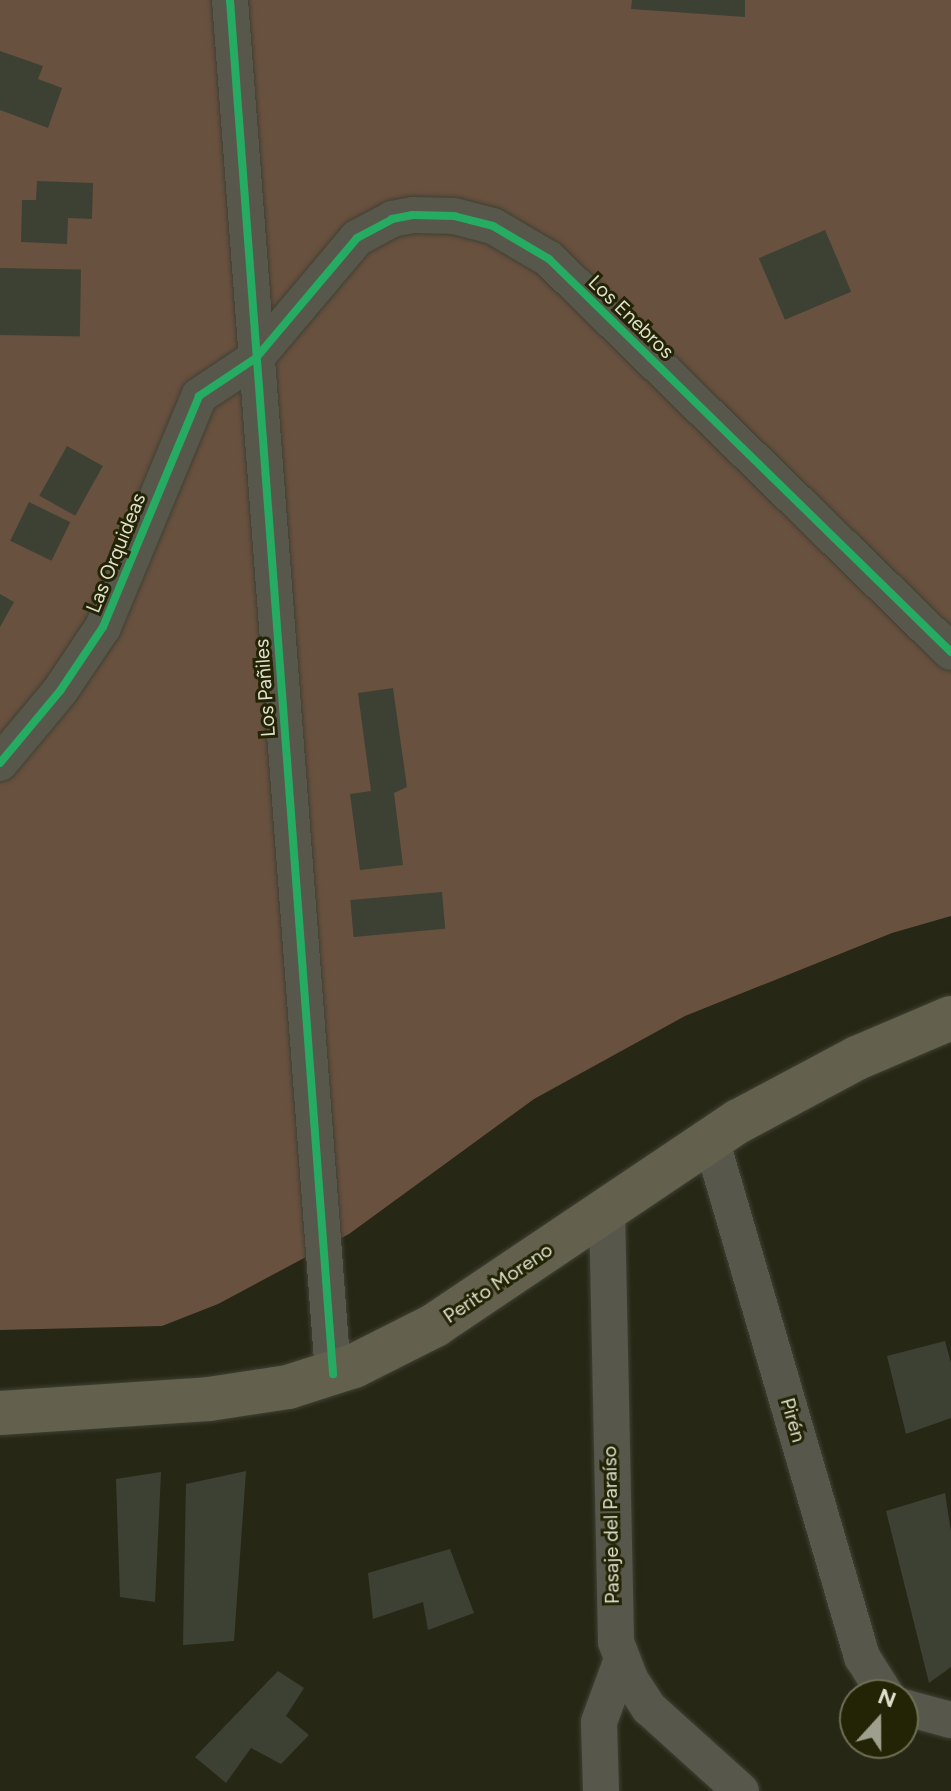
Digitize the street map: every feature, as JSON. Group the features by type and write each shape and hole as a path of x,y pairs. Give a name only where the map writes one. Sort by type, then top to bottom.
{"main road":[{"name":"Perito Moreno","path":"0,1413 209,1399 333,1374 417,1337 711,1139 826,1074 951,1018"}],"street":[{"name":"Los Pañiles","path":"230,0 333,1374"},
{"name":"Los Enebros","path":"256,358 341,253 373,227 433,214 493,226 549,259 951,652"},
{"name":"Las Orquideas","path":"0,763 68,681 103,627 191,409 219,380 256,358"},
{"name":"Pirén","path":"711,1139 862,1657 876,1679"},
{"name":"Pasaje del Paraíso","path":"607,1209 612,1620 621,1662 649,1708 741,1791"},
{"path":"601,1791 599,1722 621,1662"},
{"path":"919,1711 951,1720"}],"shaded area":[{"path":"0,0 951,0 951,916 892,933 685,1016 534,1099 349,1234 218,1304 162,1326 0,1330"}],"building":[{"path":"632,0 745,0 745,17 631,9"},
{"path":"0,51 43,66 38,79 62,88 48,128 0,110"},
{"path":"37,181 93,183 92,219 68,218 67,244 21,242 22,200 36,200"},
{"path":"825,230 851,292 785,320 759,258"},
{"path":"0,268 81,269 80,336 0,335"},
{"path":"67,446 103,466 75,516 39,496"},
{"path":"29,502 70,522 51,561 10,541"},
{"path":"0,594 14,602 0,627"},
{"path":"393,688 407,787 394,793 403,865 360,870 350,794 371,791 358,693"},
{"path":"442,892 445,929 354,937 350,900"},
{"path":"945,1341 951,1363 951,1418 906,1434 887,1356"},
{"path":"246,1471 234,1641 183,1645 186,1484"},
{"path":"161,1472 155,1602 120,1597 116,1479"},
{"path":"945,1493 951,1532 951,1667 929,1683 886,1511"},
{"path":"450,1549 474,1613 428,1630 423,1602 373,1619 368,1573"},
{"path":"278,1671 304,1688 286,1716 309,1735 281,1764 251,1748 226,1783 195,1757"}],"cycle path":[{"path":"230,0 333,1374"},
{"path":"0,763 60,691 103,627 199,396 256,358 357,238 392,219 413,215 454,216 493,226 549,259 951,652"}]}
